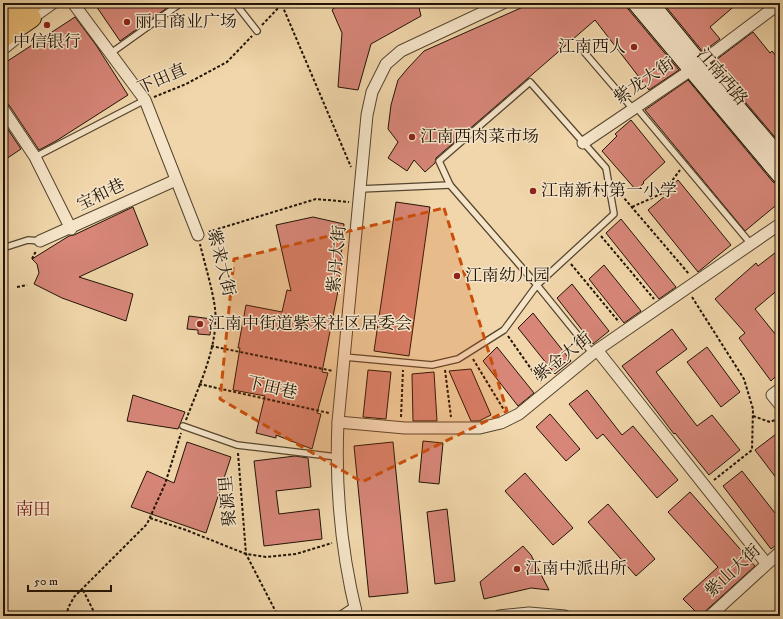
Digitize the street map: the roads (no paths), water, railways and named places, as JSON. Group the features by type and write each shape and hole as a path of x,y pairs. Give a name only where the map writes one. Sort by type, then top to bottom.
{"highway":[{"path":"3,38 26,8"}],"main road":[{"name":"江南西路","path":"635,3 695,67 780,176"},
{"path":"651,3 695,67 780,157"},
{"path":"3,10 26,8"},
{"path":"3,26 26,8"}],"street":[{"path":"3,49 23,33 26,8 53,3"},
{"name":"紫来大街","path":"73,3 146,100 198,235"},
{"name":"紫丹大街","path":"356,612 342,540 337,482 338,419 367,115 372,92 386,64 401,51 489,6 503,3"},
{"name":"紫龙大街","path":"583,143 695,67 780,3"},
{"path":"3,109 35,157 71,228"},
{"name":"宝和巷","path":"40,241 176,180"},
{"name":"紫金大街","path":"338,419 400,427 480,428 501,423 519,414 595,352 780,224"},
{"path":"595,352 706,487 766,563"},
{"path":"776,392 780,405"},
{"name":"紫山大街","path":"710,616 766,563 780,552"},
{"path":"343,616 356,612"},
{"path":"499,616 529,613 565,616"}],"lane":[{"path":"111,53 181,3"},
{"path":"235,3 257,31"},
{"path":"585,53 684,164 751,244"},
{"path":"344,358 432,365 458,359 504,330 537,285 614,214 606,168 530,82 440,161 450,185 537,285 595,352"},
{"name":"下田直","path":"35,157 146,100"},
{"path":"360,189 450,185"},
{"path":"3,248 28,240 40,241"},
{"path":"183,426 237,445 337,457"}],"place":[{"name":"丽日商业广场","path":"127,22"},
{"name":"中信银行","path":"47,25"},
{"name":"江南西人","path":"634,47"},
{"name":"江南西肉菜市场","path":"412,137"},
{"name":"江南新村第一小学","path":"533,191"},
{"name":"江南幼儿园","path":"457,276"},
{"name":"江南中街道紫来社区居委会","path":"200,324"},
{"name":"江南中派出所","path":"517,569"}],"district":[{"name":"南田","path":"33,510"}]}
